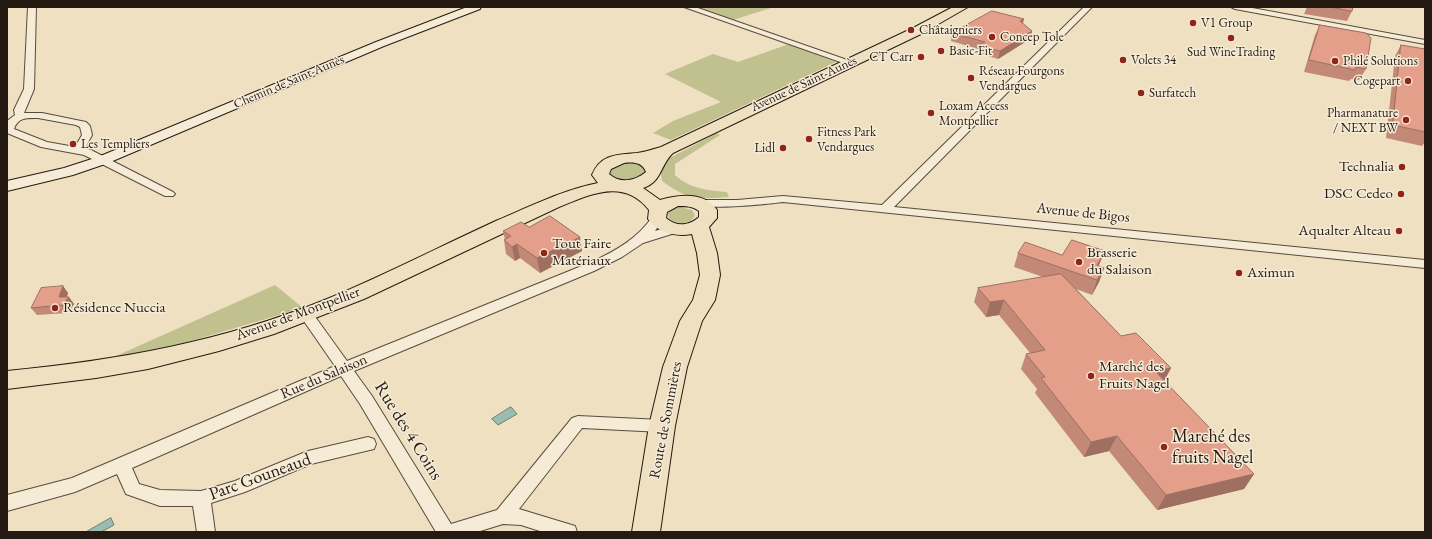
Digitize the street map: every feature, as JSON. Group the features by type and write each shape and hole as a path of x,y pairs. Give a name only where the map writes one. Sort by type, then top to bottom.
{"main road":[{"name":"Avenue de Saint-Aunès","path":"600,175 604,166 609,162 625,158 635,158 667,150 916,31 962,7"},
{"name":"Avenue de Saint-Aunès","path":"652,174 657,160 667,150"},
{"path":"635,158 648,162 652,174 653,184 678,201 694,224"},
{"name":"Avenue de Montpellier","path":"7,380 79,372 147,361 209,346 306,314 371,287 476,237 573,194 602,186 643,182 652,174"},
{"path":"600,175 603,179 636,190 655,204 660,224 694,224"},
{"name":"Avenue de Montpellier","path":"573,194 600,175"},
{"path":"657,215 666,204 678,201"},
{"name":"Route de Sommières","path":"646,532 662,426 675,367 690,322 704,300 710,275 707,253 694,224"}],"street":[{"path":"20,116 19,110 29,89 32,7"},
{"name":"Chemin de Saint-Aunès","path":"7,186 68,172 103,160 380,44 476,7"},
{"path":"688,7 850,62"},
{"path":"884,209 1088,7"},
{"path":"1235,7 1425,42"},
{"path":"79,149 87,135 85,126 78,122 43,114 20,116 10,125 10,133 45,145 70,150 79,149 169,194"},
{"name":"Avenue de Bigos","path":"694,224 737,203 783,199 1425,264"},
{"name":"Rue du Salaison","path":"7,503 75,485 345,368 605,261 637,241 653,227 657,215"},
{"name":"Rue du Salaison","path":"637,241 694,224"},
{"name":"Rue des 4 Coins","path":"306,314 331,351 345,368 392,442 446,532"},
{"path":"503,516 578,422 662,426"},
{"name":"Parc Gouneaud","path":"122,464 132,489 160,498 201,498 239,487 308,458 368,444"},
{"path":"201,498 206,532"},
{"path":"452,532 503,516 521,517 568,532"}],"green space":[{"path":"696,7 774,7 733,20"},
{"path":"789,44 836,62 671,140 653,133 673,121 721,102 665,74 713,54 738,62"},
{"path":"717,133 720,135 675,164 675,175 681,180 699,188 727,192 729,197 694,197 679,192 662,181 660,169 664,161"},
{"path":"621,162 634,162 643,166 645,173 637,179 627,181 607,175 608,169"},
{"path":"680,207 692,210 695,215 690,221 680,223 669,219 668,214 672,209"},
{"path":"275,285 303,308 181,344 107,360"}],"water":[{"path":"511,407 517,414 498,425 492,419"},
{"path":"111,518 114,525 101,532 86,532"}],"building":[{"path":"1331,7 1353,7 1352,11"},
{"name":"Concep Tole","path":"992,11 1024,19 1020,21 1032,31 1000,51 979,45 985,42 952,33"},
{"name":"Philé Solutions","path":"1320,25 1366,33 1371,38 1366,69 1356,67 1355,70 1309,60"},
{"path":"1401,45 1425,49 1425,132 1393,125"},
{"path":"550,216 580,237 537,258 517,244 512,247 504,240 511,236 503,231 521,222 529,227"},
{"path":"1072,240 1105,251 1097,265 1104,268 1097,280 1018,253 1025,242 1062,255"},
{"name":"Marché des Fruits Nagel","path":"1061,274 1121,336 1136,333 1171,368 1155,371 1254,474 1166,495 1117,436 1091,442 1041,378 1045,377 1026,354 1045,350 1004,300 990,302 978,288"},
{"path":"63,286 59,297 69,297 62,305 31,308 41,288"}],"place":[{"name":"V1 Group","path":"1193,23"},
{"name":"Châtaigniers","path":"911,30"},
{"name":"Concep Tole","path":"992,37"},
{"name":"Sud WineTrading","path":"1231,38"},
{"name":"Basic-Fit","path":"941,51"},
{"name":"CT Carr","path":"921,57"},
{"name":"Volets 34","path":"1123,60"},
{"name":"Philé Solutions","path":"1335,61"},
{"name":"Réseau Fourgons Vendargues","path":"971,78"},
{"name":"Cogepart","path":"1408,81"},
{"name":"Surfatech","path":"1141,93"},
{"name":"Loxam Access Montpellier","path":"931,113"},
{"name":"Pharmanature / NEXT BW","path":"1406,120"},
{"name":"Fitness Park Vendargues","path":"809,139"},
{"name":"Les Templiers","path":"73,144"},
{"name":"Lidl","path":"783,148"},
{"name":"Technalia","path":"1402,167"},
{"name":"DSC Cedeo","path":"1401,194"},
{"name":"Aqualter Alteau","path":"1399,231"},
{"name":"Tout Faire Matériaux","path":"544,253"},
{"name":"Brasserie du Salaison","path":"1079,262"},
{"name":"Aximun","path":"1239,273"},
{"name":"Résidence Nuccia","path":"55,308"},
{"name":"Marché des Fruits Nagel","path":"1091,376"},
{"name":"Marché des fruits Nagel","path":"1164,447"}]}
